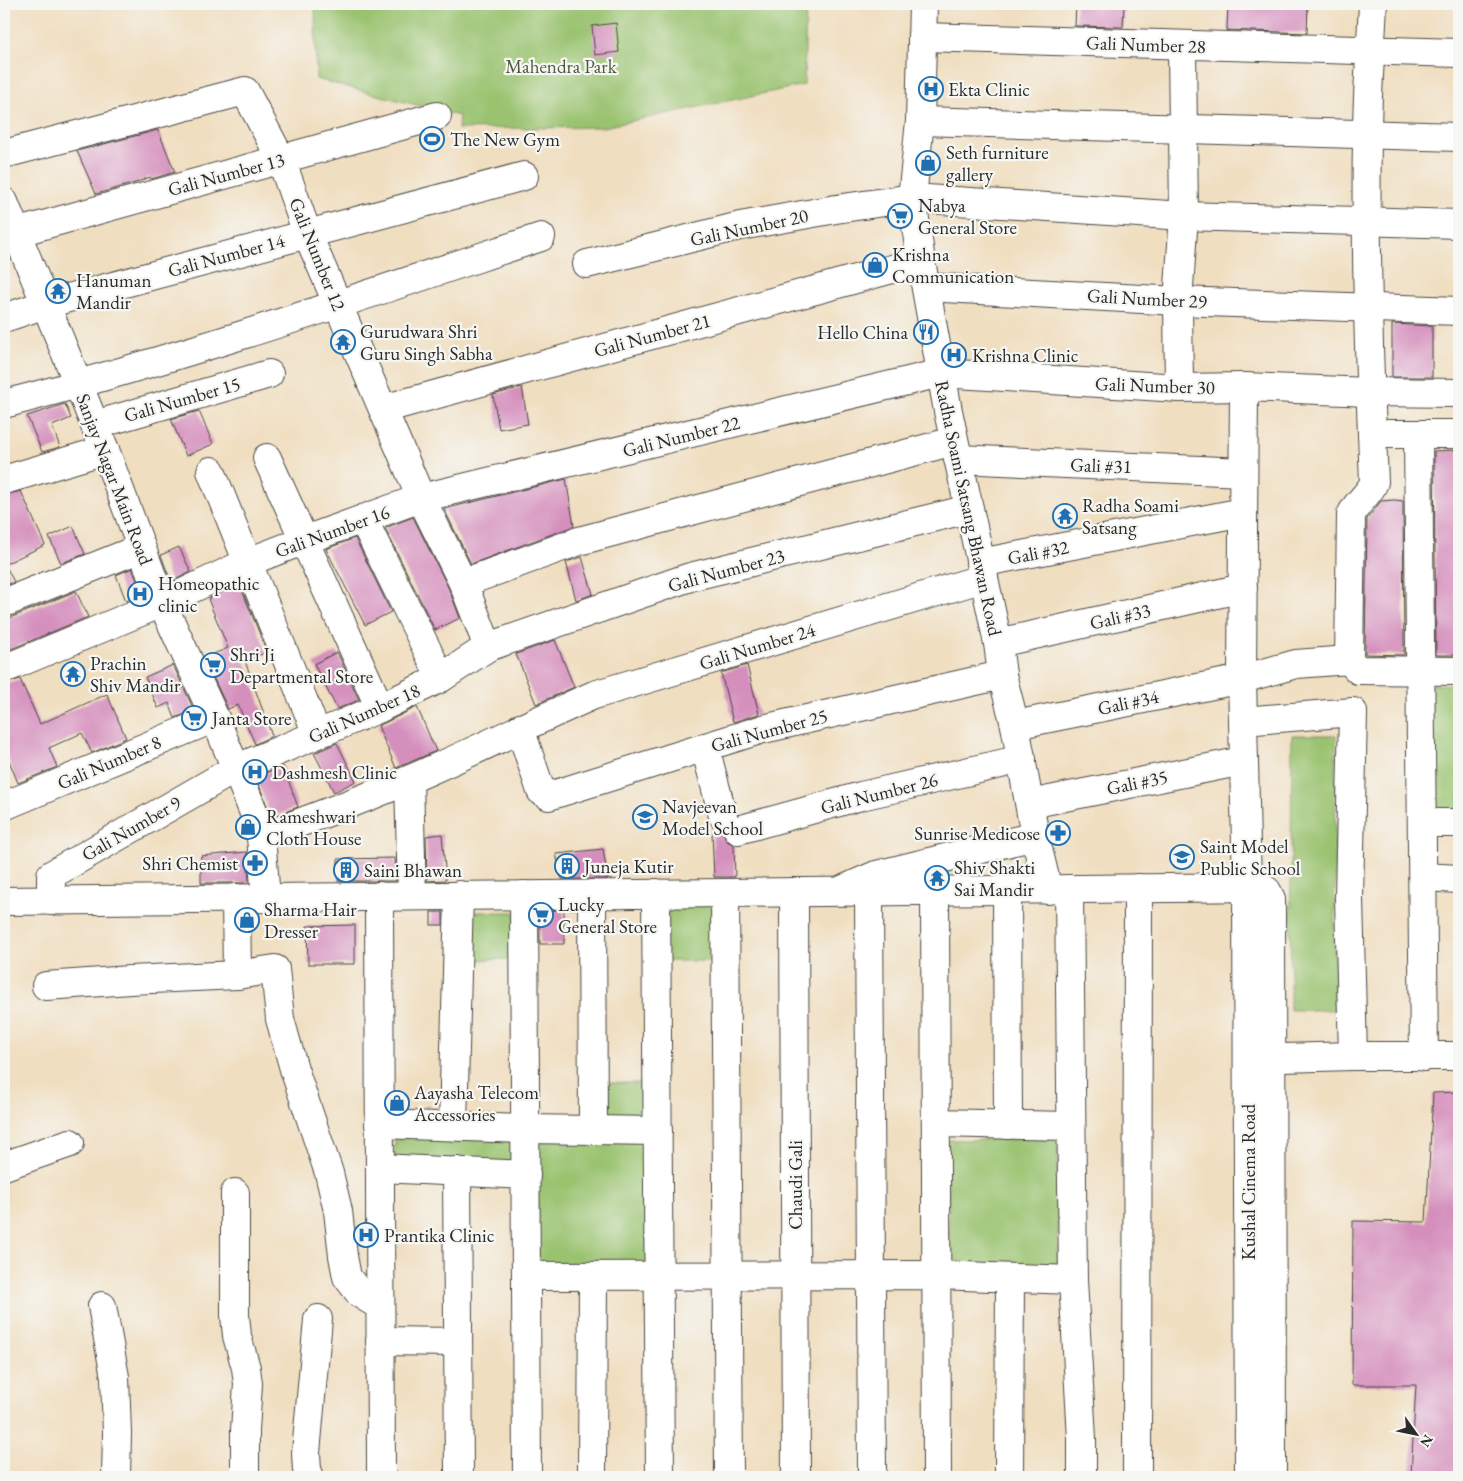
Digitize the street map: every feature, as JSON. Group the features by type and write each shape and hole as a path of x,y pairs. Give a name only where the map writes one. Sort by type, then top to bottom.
{"street":[{"name":"Radha Soami Satsang Bhawan Road","path":"923,4 920,121 912,198 921,261 956,450 998,644 1002,675 1022,759 1035,836 1058,889 1071,1126 1073,1280 1082,1439 1082,1477"},
{"path":"1373,4 1366,134 1369,392 1374,482 1369,492 1356,504 1351,515 1349,660 1358,670 1459,671"},
{"name":"Gali Number 28","path":"922,38 1459,53"},
{"path":"1179,388 1178,301 1184,216 1182,46"},
{"name":"Gali Number 12","path":"4,154 245,91 281,159 307,233 421,498 463,583 488,647"},
{"name":"Gali Number 13","path":"10,234 437,116"},
{"path":"920,121 1459,137"},
{"name":"Gali Number 14","path":"4,318 46,304 524,176"},
{"path":"912,198 1184,216 1459,224"},
{"name":"Gali Number 20","path":"586,264 740,226 912,198"},
{"name":"Sanjay Nagar Main Road","path":"4,202 10,234 46,304 105,450 162,603 215,718 254,814 262,837 266,898"},
{"path":"4,404 78,385 338,305 541,237"},
{"name":"Gali Number 21","path":"383,408 921,261"},
{"name":"Gali Number 29","path":"926,287 1178,301 1368,306 1459,311"},
{"name":"Gali Number 30","path":"941,373 1179,388 1244,387 1369,392 1459,392"},
{"name":"Gali Number 22","path":"421,498 941,373"},
{"name":"Gali Number 15","path":"95,425 269,374"},
{"name":"Kushal Cinema Road","path":"1244,387 1242,678 1244,761 1257,889 1259,1059 1272,1477"},
{"path":"1372,434 1459,434"},
{"path":"1418,434 1424,1057"},
{"path":"4,480 105,450"},
{"name":"Gali #31","path":"463,583 580,541 956,450 1244,472"},
{"path":"267,458 380,708"},
{"path":"211,471 317,734"},
{"name":"Gali Number 16","path":"4,669 162,603 248,562 421,498"},
{"name":"Gali Number 23","path":"488,647 690,577 969,509"},
{"name":"Gali #32","path":"982,571 1243,512"},
{"path":"363,519 441,678"},
{"path":"4,603 141,548"},
{"name":"Gali Number 24","path":"262,837 354,803 409,780 594,695 982,571"},
{"name":"Gali #33","path":"998,644 1243,588"},
{"name":"Gali Number 18","path":"235,769 380,708 441,678 488,647"},
{"name":"Gali #34","path":"1015,725 1242,678 1296,664 1349,660"},
{"name":"Gali Number 25","path":"526,725 541,790 549,796 763,729 1002,675"},
{"path":"1243,721 1352,712 1350,898 1353,1056"},
{"name":"Gali Number 8","path":"4,806 215,718"},
{"name":"Gali Number 26","path":"705,747 731,823 861,796 1022,759"},
{"name":"Gali #35","path":"1030,804 1244,761"},
{"name":"Gali Number 9","path":"51,901 51,874 235,769"},
{"path":"409,780 412,896"},
{"path":"1422,823 1459,823"},
{"path":"838,891 876,875 1035,836"},
{"path":"1423,877 1459,879"},
{"path":"1137,1477 1138,888"},
{"path":"4,901 1007,889 1257,889"},
{"path":"1007,889 1008,1125"},
{"path":"935,890 937,1477"},
{"path":"869,891 872,1477"},
{"name":"Chaudi Gali","path":"794,892 796,1477"},
{"path":"656,893 660,1477"},
{"path":"725,893 729,1477"},
{"path":"592,894 593,1130"},
{"path":"453,1126 459,895"},
{"path":"524,895 526,1477"},
{"path":"379,896 381,1477"},
{"path":"236,898 237,975"},
{"path":"46,986 237,975 275,970 280,1019 294,1069 329,1173 338,1212 347,1277 360,1294 380,1306"},
{"path":"1259,1059 1353,1056 1459,1056"},
{"name":"Kushal Cinema Road","path":"1249,1477 1259,1059"},
{"path":"936,1123 1071,1126"},
{"path":"380,1124 658,1131"},
{"path":"4,1166 70,1143"},
{"path":"380,1168 526,1175"},
{"path":"457,1172 459,1477"},
{"path":"235,1193 235,1315 237,1336 246,1368 248,1384 245,1430 245,1477"},
{"path":"526,1276 937,1275 1073,1280"},
{"path":"592,1477 593,1276"},
{"path":"1009,1477 1010,1278"},
{"path":"102,1306 115,1377 116,1477"},
{"path":"310,1477 307,1470 306,1453 318,1319"},
{"path":"380,1341 458,1342"}],"green space":[{"name":"Mahendra Park","path":"315,4 806,4 804,85 603,127 458,129 459,116 316,79"},
{"path":"1459,684 1459,810 1430,810 1429,685"},
{"path":"1292,735 1336,735 1334,1010 1290,1010"},
{"path":"719,900 719,961 662,961 662,901"},
{"path":"467,912 515,912 515,959 467,960"},
{"path":"602,1083 646,1083 646,1122 601,1121"},
{"path":"395,1131 517,1135 518,1167 395,1161"},
{"path":"646,1138 647,1263 538,1264 537,1139"},
{"path":"1058,1139 1058,1264 949,1265 948,1140"}],"building":[{"path":"1076,4 1124,4 1123,27 1075,26"},
{"path":"1228,4 1308,4 1307,33 1227,30"},
{"path":"616,23 619,52 595,55 592,26"},
{"path":"158,130 175,172 151,179 150,177 96,194 77,151"},
{"path":"1392,324 1432,326 1432,377 1392,377"},
{"path":"522,387 528,424 499,429 493,395"},
{"path":"65,404 71,418 52,426 60,447 42,452 27,416"},
{"path":"199,411 213,444 186,456 171,419"},
{"path":"1459,450 1459,655 1436,655 1434,451"},
{"path":"566,479 574,526 471,564 444,509"},
{"path":"21,491 45,545 5,564 14,582 4,586 4,495"},
{"path":"1381,501 1403,501 1404,655 1365,654 1367,519"},
{"path":"413,517 449,589 460,618 435,630 385,528"},
{"path":"73,526 85,554 61,563 49,537"},
{"path":"355,538 391,612 365,625 326,549"},
{"path":"179,547 191,572 171,582 161,555"},
{"path":"582,557 593,594 576,600 566,562"},
{"path":"132,568 142,594 126,601 116,575"},
{"path":"239,583 267,652 245,661 272,736 255,744 238,705 228,709 204,658 228,648 208,599"},
{"path":"76,591 88,617 4,652 4,618 10,618"},
{"path":"555,640 574,687 536,704 516,654"},
{"path":"337,652 359,700 337,709 314,664"},
{"path":"173,665 194,710 175,718 169,703 158,708 145,677"},
{"path":"747,665 759,714 733,722 721,673"},
{"path":"20,679 40,724 107,694 126,738 92,753 82,733 49,748 57,767 18,783 4,748 4,684"},
{"path":"417,707 436,751 396,768 378,726"},
{"path":"337,743 356,781 334,792 314,753"},
{"path":"283,766 298,807 271,817 256,777"},
{"path":"712,832 723,832 727,841 734,845 735,877 714,877"},
{"path":"442,834 446,880 427,881 426,836"},
{"path":"603,849 608,879 562,879 556,854"},
{"path":"247,852 249,883 201,883 201,856"},
{"path":"395,858 396,881 338,881 338,859"},
{"path":"564,910 564,944 540,944 540,911"},
{"path":"431,912 443,912 443,925 431,925"},
{"path":"355,925 355,964 308,964 307,926"},
{"path":"1459,1092 1459,1474 1411,1475 1416,1385 1352,1385 1353,1221 1426,1222 1433,1093"}],"place":[{"name":"Ekta Clinic","path":"931,89"},
{"name":"The New Gym","path":"432,139"},
{"name":"Seth furniture gallery","path":"928,163"},
{"name":"Nabya General Store","path":"900,216"},
{"name":"Krishna Communication","path":"875,265"},
{"name":"Hanuman Mandir","path":"58,291"},
{"name":"Hello China","path":"926,332"},
{"name":"Gurudwara Shri Guru Singh Sabha","path":"343,342"},
{"name":"Krishna Clinic","path":"954,355"},
{"name":"Radha Soami Satsang","path":"1065,516"},
{"name":"Homeopathic clinic","path":"140,594"},
{"name":"Shri Ji Departmental Store","path":"213,665"},
{"name":"Prachin Shiv Mandir","path":"73,674"},
{"name":"Janta Store","path":"194,718"},
{"name":"Dashmesh Clinic","path":"255,772"},
{"name":"Navjeevan Model School","path":"645,817"},
{"name":"Rameshwari Cloth House","path":"248,827"},
{"name":"Sunrise Medicose","path":"1058,833"},
{"name":"Saint Model Public School","path":"1182,857"},
{"name":"Shri Chemist","path":"255,863"},
{"name":"Juneja Kutir","path":"567,866"},
{"name":"Saini Bhawan","path":"346,870"},
{"name":"Shiv Shakti Sai Mandir","path":"937,878"},
{"name":"Lucky General Store","path":"541,915"},
{"name":"Sharma Hair Dresser","path":"247,920"},
{"name":"Aayasha Telecom Accessories","path":"397,1103"},
{"name":"Prantika Clinic","path":"366,1235"}]}
